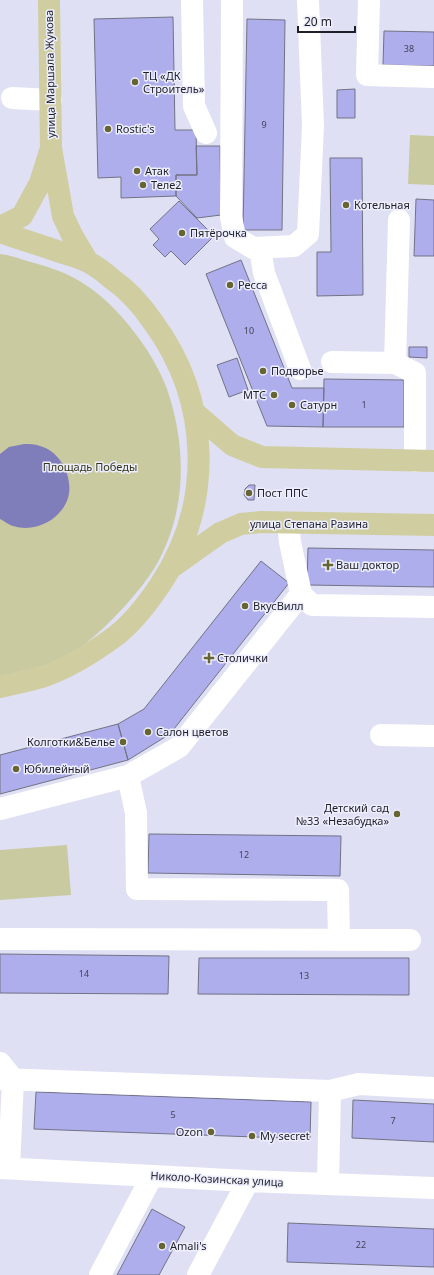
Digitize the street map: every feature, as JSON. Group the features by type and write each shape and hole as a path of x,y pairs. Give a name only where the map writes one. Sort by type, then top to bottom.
{"main road":[{"name":"улица Маршала Жукова","path":"49,0 51,148"},
{"path":"0,227 22,216 40,183 51,148"},
{"path":"51,148 64,216 72,235 88,262"},
{"path":"0,232 88,262 114,279 142,307 166,339 183,374 194,412 198,438 199,464 197,490 188,530 172,567 148,603 118,634 82,659 43,677 0,687"},
{"path":"194,412 232,445 262,457 424,461"},
{"name":"улица Степана Разина","path":"172,567 220,534 241,524 261,522 434,525"}],"street":[{"path":"192,0 194,106 206,133"},
{"path":"232,0 231,217 235,237 253,248 294,246 308,234 312,126 308,0"},
{"path":"369,0 367,75 434,77"},
{"path":"12,98 51,100"},
{"path":"395,363 399,220"},
{"path":"260,248 264,273 300,369"},
{"path":"332,362 395,363 415,373 424,461"},
{"path":"288,523 290,542 301,594 312,605 434,607"},
{"path":"0,809 128,776 179,747 301,594"},
{"path":"381,735 434,736"},
{"path":"128,776 136,814 137,889 338,890 339,940"},
{"path":"0,939 410,940"},
{"path":"5,1168 4,1073 330,1091 358,1084 434,1088"},
{"path":"328,1184 330,1091"},
{"name":"Николо-Козинская улица","path":"5,1168 248,1181 434,1188"},
{"path":"100,1275 152,1176"},
{"path":"198,1275 248,1181"}],"green space":[{"path":"410,135 434,136 434,185 408,184"},
{"name":"Площадь Победы","path":"0,254 46,266 72,277 101,297 127,323 153,359 167,389 178,431 181,475 175,517 169,538 152,571 128,603 98,633 82,647 67,657 33,671 0,679"},
{"path":"67,845 71,895 0,900 0,850"}],"water":[{"path":"24,444 38,445 54,453 64,466 69,482 68,498 60,513 46,523 30,528 13,526 0,519 0,454 9,447"}],"building":[{"name":"ТЦ «ДК Строитель»","path":"173,17 175,130 196,130 197,175 176,175 176,196 121,198 121,177 98,178 94,19"},
{"path":"247,19 285,20 282,230 243,230"},
{"path":"384,31 434,32 434,66 383,65"},
{"path":"355,89 355,118 337,118 337,90"},
{"path":"196,146 220,146 221,215 197,218 176,196 176,175 197,175"},
{"name":"Котельная","path":"330,158 362,158 363,295 317,296 317,252 331,252"},
{"path":"416,199 434,200 434,256 414,256"},
{"name":"Пятёрочка","path":"179,201 214,236 185,265 171,251 165,257 153,245 159,239 150,229"},
{"path":"241,260 292,388 324,388 323,427 267,426 206,274"},
{"path":"409,347 427,347 427,358 409,357"},
{"path":"237,358 248,390 229,397 217,365"},
{"path":"324,379 404,380 404,427 323,427"},
{"name":"Пост ППС","path":"249,485 255,485 254,500 248,500 244,495 245,489"},
{"path":"308,548 434,550 434,587 307,585"},
{"path":"261,561 289,583 170,734 128,760 118,724 144,709"},
{"path":"118,724 128,760 0,794 0,755"},
{"path":"149,834 341,836 340,876 148,873"},
{"path":"0,954 169,956 168,994 0,993"},
{"path":"199,958 409,958 409,995 198,994"},
{"path":"36,1092 311,1102 310,1139 34,1129"},
{"path":"353,1100 434,1104 434,1142 352,1138"},
{"path":"152,1209 185,1227 159,1275 117,1275"},
{"path":"288,1223 434,1229 434,1267 287,1262"}],"place":[{"name":"ТЦ «ДК Строитель»","path":"135,82"},
{"name":"Rostic's","path":"108,129"},
{"name":"Атак","path":"137,171"},
{"name":"Теле2","path":"143,185"},
{"name":"Котельная","path":"346,205"},
{"name":"Пятёрочка","path":"182,233"},
{"name":"Ресса","path":"230,285"},
{"name":"Подворье","path":"263,371"},
{"name":"МТС","path":"274,395"},
{"name":"Сатурн","path":"292,405"},
{"name":"Пост ППС","path":"249,493"},
{"name":"Ваш доктор","path":"328,565"},
{"name":"ВкусВилл","path":"245,606"},
{"name":"Столички","path":"209,658"},
{"name":"Салон цветов","path":"148,732"},
{"name":"Колготки&Белье","path":"123,742"},
{"name":"Юбилейный","path":"16,769"},
{"name":"Детский сад №33 «Незабудка»","path":"397,814"},
{"name":"Ozon","path":"211,1132"},
{"name":"My secret","path":"252,1136"},
{"name":"Amali's","path":"162,1246"}]}
